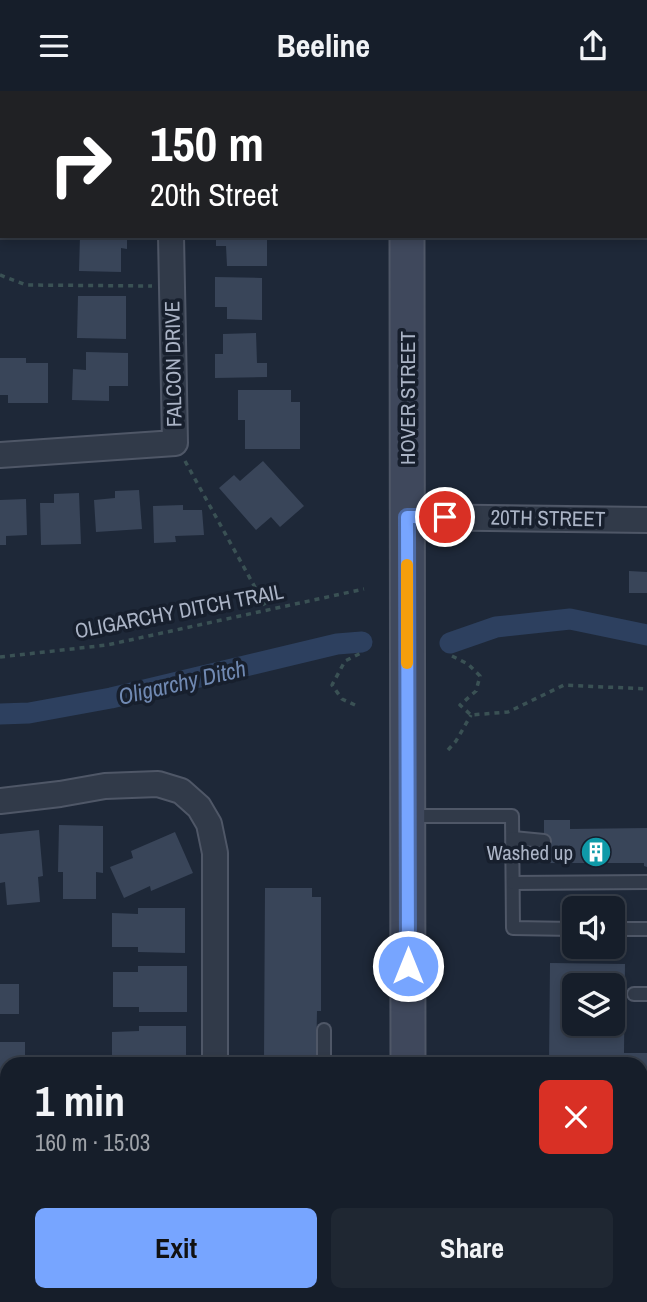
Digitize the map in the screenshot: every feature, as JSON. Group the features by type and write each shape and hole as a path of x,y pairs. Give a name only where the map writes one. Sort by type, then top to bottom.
{"main road":[{"name":"HOVER STREET","path":"407,238 408,1057"}],"street":[{"name":"FALCON DRIVE","path":"0,455 175,443 171,238"},
{"name":"20TH STREET","path":"407,517 647,520"},
{"path":"0,801 60,795 105,786 158,783 181,791 199,807 209,824 215,853 215,1057"}],"lane":[{"path":"408,816 512,816 513,928 562,929"},
{"path":"513,838 544,841"},
{"path":"513,883 647,883"},
{"path":"625,929 647,929"},
{"path":"324,1030 324,1057"}],"path":[{"path":"0,275 26,285 172,286"},
{"path":"175,443 267,609"},
{"name":"OLIGARCHY DITCH TRAIL","path":"0,657 107,645 363,589"},
{"path":"355,705 342,699 332,685 345,661 361,653"},
{"path":"452,656 468,664 480,676 476,691 460,705 471,715 508,712 564,685 647,689"},
{"path":"448,750 471,715"}],"building":[{"path":"80,238 127,238 127,249 121,248 121,272 79,271"},
{"path":"216,238 267,238 267,266 227,266 226,246 216,246"},
{"path":"215,277 262,278 262,320 227,319 227,307 215,307"},
{"path":"78,296 126,296 126,339 77,338"},
{"path":"256,333 257,363 267,363 267,377 215,378 215,354 223,354 223,334"},
{"path":"86,352 128,353 128,386 109,386 109,401 72,400 73,369 86,370"},
{"path":"0,358 26,358 26,363 48,363 48,403 8,403 8,395 0,395"},
{"path":"238,390 291,390 291,402 300,402 300,449 245,449 245,420 238,420"},
{"path":"263,461 304,506 280,527 271,517 256,530 219,488 234,475 240,481"},
{"path":"139,490 142,529 96,532 94,500 115,498 115,491"},
{"path":"79,493 81,544 41,545 40,503 54,503 54,494"},
{"path":"26,499 27,535 6,536 6,545 0,545 0,500"},
{"path":"183,505 183,510 202,510 204,535 175,536 176,542 154,543 153,506"},
{"path":"629,571 647,572 647,593 629,593"},
{"name":"Washed up","path":"544,820 570,820 570,829 647,828 647,867 644,863 544,863"},
{"path":"59,825 103,826 103,873 96,872 96,899 63,899 63,872 58,872"},
{"path":"39,830 43,876 38,877 40,902 7,905 5,882 0,883 0,834"},
{"path":"175,832 193,873 151,891 150,886 124,898 110,867 133,858 131,851"},
{"path":"265,888 312,888 312,897 321,897 321,1011 317,1011 316,1057 264,1057"},
{"path":"138,908 185,908 185,953 138,952 138,947 112,947 112,913 138,914"},
{"path":"550,963 625,964 625,973 562,973 562,1036 624,1036 624,1053 647,1053 647,1057 549,1057"},
{"path":"138,966 187,966 187,1012 139,1012 139,1007 113,1007 113,972 138,972"},
{"path":"0,984 19,984 19,1014 0,1014"},
{"path":"139,1026 186,1026 186,1057 112,1057 112,1032 139,1031"},
{"path":"0,1042 25,1042 25,1057 0,1057"}],"waterway":[{"name":"Oligarchy Ditch","path":"450,643 496,627 570,619 647,635"},
{"name":"Oligarchy Ditch","path":"0,714 29,713 111,698 337,644 362,642"}],"slow traffic":[{"path":"407,565 407,663"}],"place":[{"name":"Washed up","path":"596,852"}],"route":[{"path":"408,966 407,517 445,517"}]}
